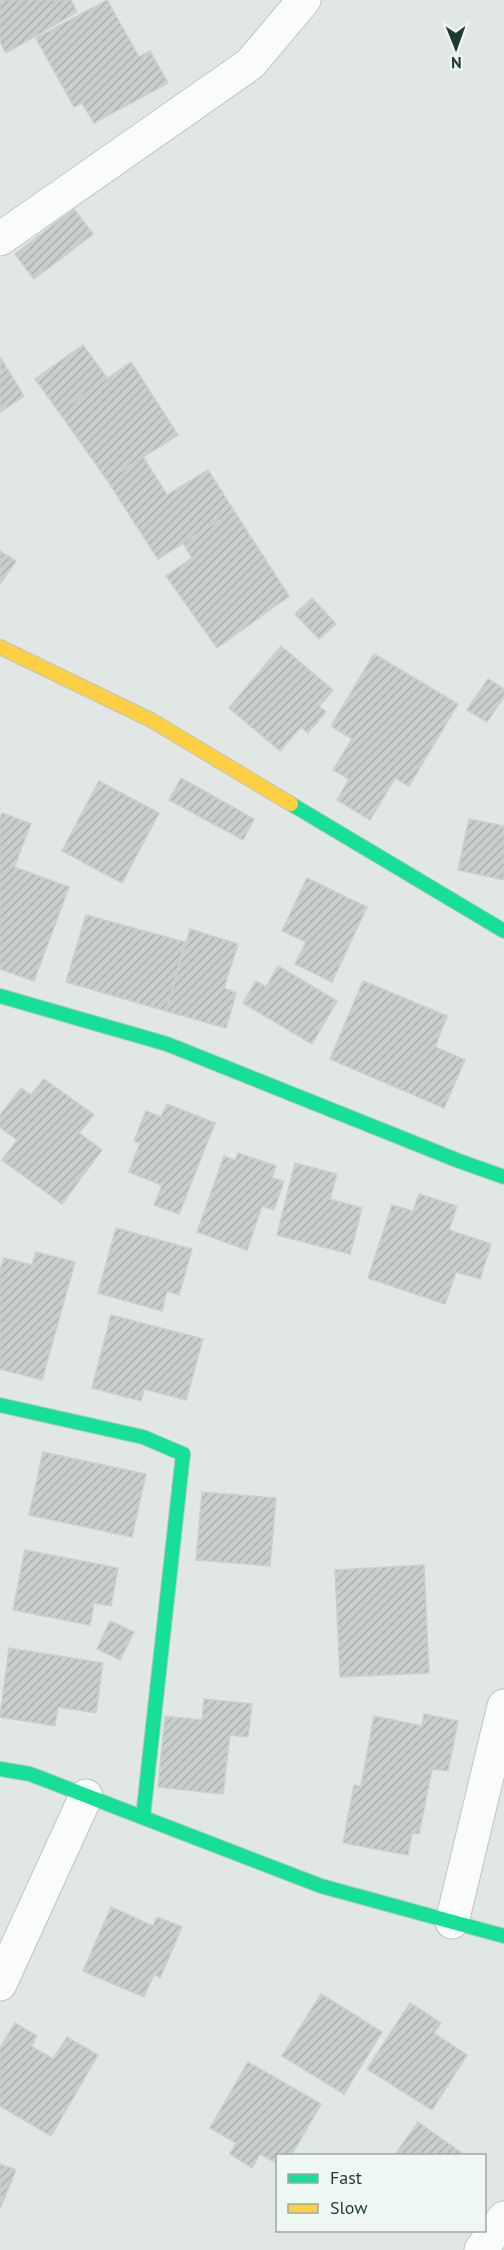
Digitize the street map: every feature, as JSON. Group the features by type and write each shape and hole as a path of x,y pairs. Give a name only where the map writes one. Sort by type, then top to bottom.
{"street":[{"path":"0,239 250,64 304,0"},
{"path":"0,647 151,720 504,932"},
{"path":"0,996 167,1044 448,1157 504,1177"},
{"path":"0,1405 142,1437 183,1454 143,1817"},
{"path":"452,1922 504,1706"},
{"path":"0,1769 30,1774 321,1887 504,1936"},
{"path":"0,1984 86,1796"},
{"path":"481,2250 504,2218"}],"building":[{"path":"0,0 71,0 77,12 6,53 0,42"},
{"path":"107,0 139,57 150,51 168,83 94,123 82,103 74,107 36,38"},
{"path":"74,209 93,234 34,279 15,254"},
{"path":"83,345 107,378 59,412 35,379"},
{"path":"0,357 24,396 0,412"},
{"path":"131,362 178,435 107,480 59,412"},
{"path":"143,457 167,495 208,470 234,511 158,559 107,480"},
{"path":"234,511 289,596 217,648 166,576 192,558 183,543"},
{"path":"0,551 16,561 0,584"},
{"path":"312,598 336,624 319,639 295,614"},
{"path":"281,646 333,690 319,706 326,712 308,733 301,727 280,751 229,708"},
{"path":"374,654 458,704 409,786 395,778 370,820 337,800 349,779 333,770 352,739 331,726"},
{"path":"488,679 504,689 504,697 487,722 467,710"},
{"path":"181,778 254,819 243,840 169,800"},
{"path":"99,781 159,813 122,883 62,851"},
{"path":"2,813 31,824 14,867 69,887 34,981 0,969 0,818"},
{"path":"469,819 504,826 504,880 458,870"},
{"path":"307,878 367,907 332,982 295,964 306,942 282,931"},
{"path":"86,915 185,942 166,1011 66,982"},
{"path":"190,929 238,944 224,988 236,993 226,1028 166,1011"},
{"path":"278,966 337,1001 312,1044 243,1003 256,981 266,987"},
{"path":"363,981 447,1016 435,1047 465,1060 444,1108 330,1059"},
{"path":"44,1079 94,1115 79,1133 102,1150 62,1204 2,1160 17,1140 0,1127 0,1115 21,1088 31,1095"},
{"path":"167,1104 215,1123 179,1214 154,1205 162,1185 129,1172 140,1143 134,1141 146,1111 161,1117"},
{"path":"238,1153 276,1166 272,1178 284,1181 274,1210 262,1206 247,1250 197,1232 224,1156 235,1160"},
{"path":"295,1163 337,1174 330,1199 362,1208 350,1254 277,1235"},
{"path":"419,1194 457,1206 449,1230 491,1244 480,1279 456,1272 445,1304 368,1278 392,1205 413,1211"},
{"path":"116,1228 192,1249 179,1295 167,1291 162,1311 98,1293"},
{"path":"36,1252 75,1262 42,1380 0,1369 0,1270 4,1258 32,1265"},
{"path":"111,1315 203,1339 186,1400 144,1389 141,1401 92,1388"},
{"path":"43,1452 146,1474 132,1537 29,1515"},
{"path":"202,1492 276,1498 270,1566 196,1560"},
{"path":"25,1550 118,1568 111,1606 94,1603 90,1625 13,1610"},
{"path":"424,1565 429,1673 340,1677 335,1570"},
{"path":"110,1621 134,1632 120,1660 97,1649"},
{"path":"9,1648 103,1663 96,1713 58,1707 55,1726 0,1717"},
{"path":"204,1699 252,1704 248,1737 230,1735 223,1794 158,1787 165,1716 202,1720"},
{"path":"424,1714 458,1721 448,1771 432,1769 419,1834 412,1833 408,1855 343,1843 354,1785 361,1786 374,1716 422,1726"},
{"path":"111,1907 153,1926 157,1917 182,1927 160,1978 154,1974 144,1997 83,1971"},
{"path":"321,1994 382,2032 344,2094 282,2056"},
{"path":"410,2003 441,2023 434,2033 467,2055 432,2110 367,2069"},
{"path":"15,2023 37,2036 31,2046 53,2059 67,2037 98,2055 51,2136 0,2106 0,2048"},
{"path":"248,2062 321,2104 292,2154 276,2154 276,2163 260,2154 252,2168 230,2154 236,2143 210,2128"},
{"path":"418,2122 463,2154 395,2154"},
{"path":"0,2164 16,2170 0,2209"}],"traffic: fast":[{"path":"291,804 504,931"},
{"path":"0,996 167,1044 504,1177"},
{"path":"0,1405 143,1437 183,1454 143,1817"},
{"path":"0,1769 30,1774 321,1886 504,1936"}],"traffic: slow":[{"path":"0,647 151,720 291,804"}]}
